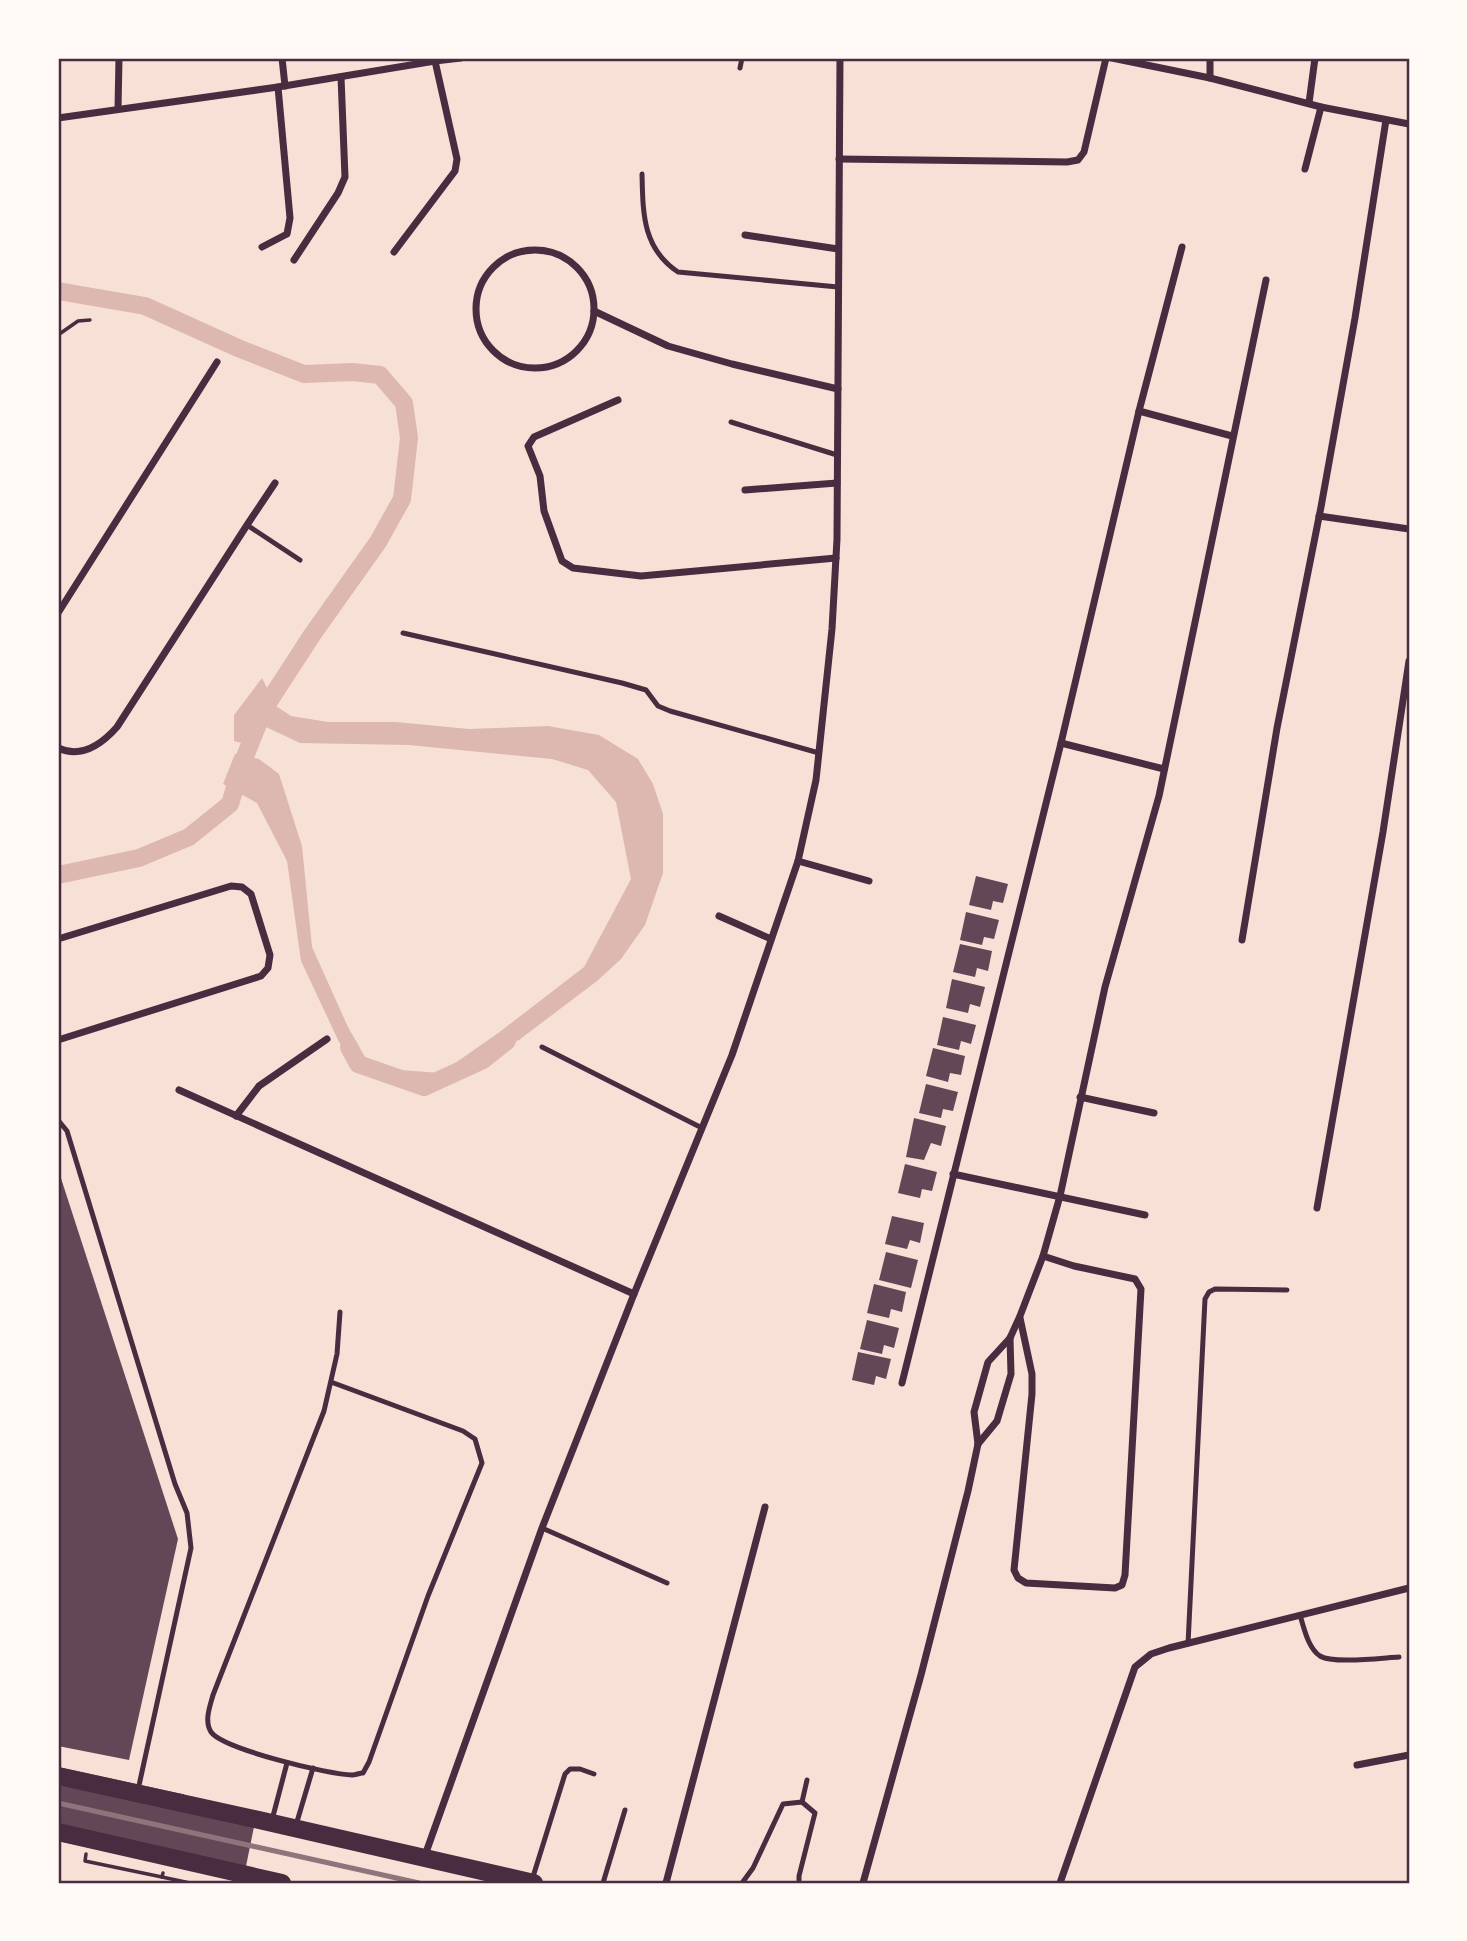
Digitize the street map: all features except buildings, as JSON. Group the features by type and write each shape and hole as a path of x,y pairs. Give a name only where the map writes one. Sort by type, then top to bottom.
{"highway":[{"path":"58,1776 533,1883"},
{"path":"58,1832 280,1883"}],"street":[{"path":"118,108 119,58"},
{"path":"262,247 287,234 290,218 282,58"},
{"path":"58,118 282,87 461,58"},
{"path":"424,1859 542,1528 732,1055 798,861 816,780 832,629 836,558 840,58"},
{"path":"839,159 1078,160 1084,152 1105,58"},
{"path":"1112,58 1210,78 1321,107 1409,124"},
{"path":"1210,58 1210,78"},
{"path":"1309,103 1314,58"},
{"path":"394,252 455,170 457,159 435,61"},
{"path":"294,260 338,193 345,177 341,77"},
{"path":"1306,169 1321,107"},
{"path":"1242,940 1277,728 1355,318 1386,120"},
{"path":"745,235 838,249"},
{"path":"901,1383 1061,743 1139,411 1182,247"},
{"path":"534,248 556,252 575,264 588,281 595,302 594,311 593,324 583,344 567,360 547,368 525,368 504,360 488,345 478,326 475,304 481,282 494,265 513,253 534,248"},
{"path":"863,1883 921,1675 968,1491 978,1444 974,1412 988,1362 1010,1338 1020,1316 1043,1256 1060,1196 1105,987 1159,796 1266,280"},
{"path":"594,311 668,346 838,389"},
{"path":"58,613 217,362"},
{"path":"618,400 534,437 528,446 540,476 544,511 562,561 573,568 641,576 836,558"},
{"path":"1139,411 1232,436"},
{"path":"58,748 64,751 89,750 104,742 117,727 275,483"},
{"path":"745,490 837,483"},
{"path":"1319,516 1409,529"},
{"path":"1317,1209 1409,661"},
{"path":"1061,743 1164,769"},
{"path":"798,861 869,881"},
{"path":"58,939 231,886 242,887 251,894 270,955 268,968 261,976 58,1040"},
{"path":"719,916 771,939"},
{"path":"236,1116 259,1086 327,1039"},
{"path":"179,1090 634,1294"},
{"path":"1080,1097 1154,1113"},
{"path":"953,1174 1145,1215"},
{"path":"1020,1316 1032,1374 1032,1394 1014,1570 1018,1578 1026,1583 1115,1588 1122,1585 1125,1575 1141,1289 1135,1279 1074,1266 1043,1256"},
{"path":"978,1444 997,1421 1011,1374 1010,1338"},
{"path":"666,1883 765,1507"},
{"path":"1060,1883 1135,1667 1151,1654 1409,1588"},
{"path":"1357,1765 1409,1755"}],"lane":[{"path":"740,68 742,58"},
{"path":"642,174 643,212 647,232 665,263 678,272 838,287"},
{"path":"731,422 837,455"},
{"path":"247,524 300,560"},
{"path":"403,634 622,683 646,690 658,706 670,711 819,753"},
{"path":"542,1047 702,1128"},
{"path":"58,1120 67,1132 175,1484 187,1513 191,1548 138,1793"},
{"path":"1188,1644 1205,1299 1209,1292 1215,1289 1287,1290"},
{"path":"331,1382 463,1431 475,1439 482,1463 428,1597 369,1762 363,1773 351,1775 287,1763 223,1741 212,1732 207,1718 213,1695 324,1411 337,1354 340,1312"},
{"path":"542,1528 667,1583"},
{"path":"1300,1615 1309,1642 1319,1655 1335,1660 1399,1657"},
{"path":"271,1823 287,1763"},
{"path":"295,1828 313,1768"},
{"path":"533,1883 565,1774 575,1768 594,1774"},
{"path":"802,1802 807,1780"},
{"path":"742,1883 753,1868 783,1804 802,1802 815,1813 799,1883"},
{"path":"603,1883 625,1810"}],"path":[{"path":"58,335 78,321 90,320"},
{"path":"105,1866 154,1875"},
{"path":"162,1877 190,1883"}],"shaded area":[{"path":"262,678 276,706 291,716 328,722 396,722 469,729 548,726 599,735 638,759 653,784 663,814 663,873 645,925 621,959 597,981 519,1040 448,1076 420,1086 358,1064 339,1042 301,961 287,861 257,803 223,784 235,754 259,759 279,774 302,846 312,947 348,1027 366,1059 400,1070 441,1073 584,967 631,879 616,802 588,770 552,759 409,745 300,743 266,727 257,747 234,741 234,715"}],"waterway":[{"path":"58,291 145,306 304,374 353,372 380,375 404,403 409,438 402,499 378,542 264,709 242,764 230,804 189,837 139,858 58,875"},
{"path":"349,1047 358,1064 424,1087 483,1060 507,1041"}],"railway":[{"path":"58,1803 419,1883"}]}
